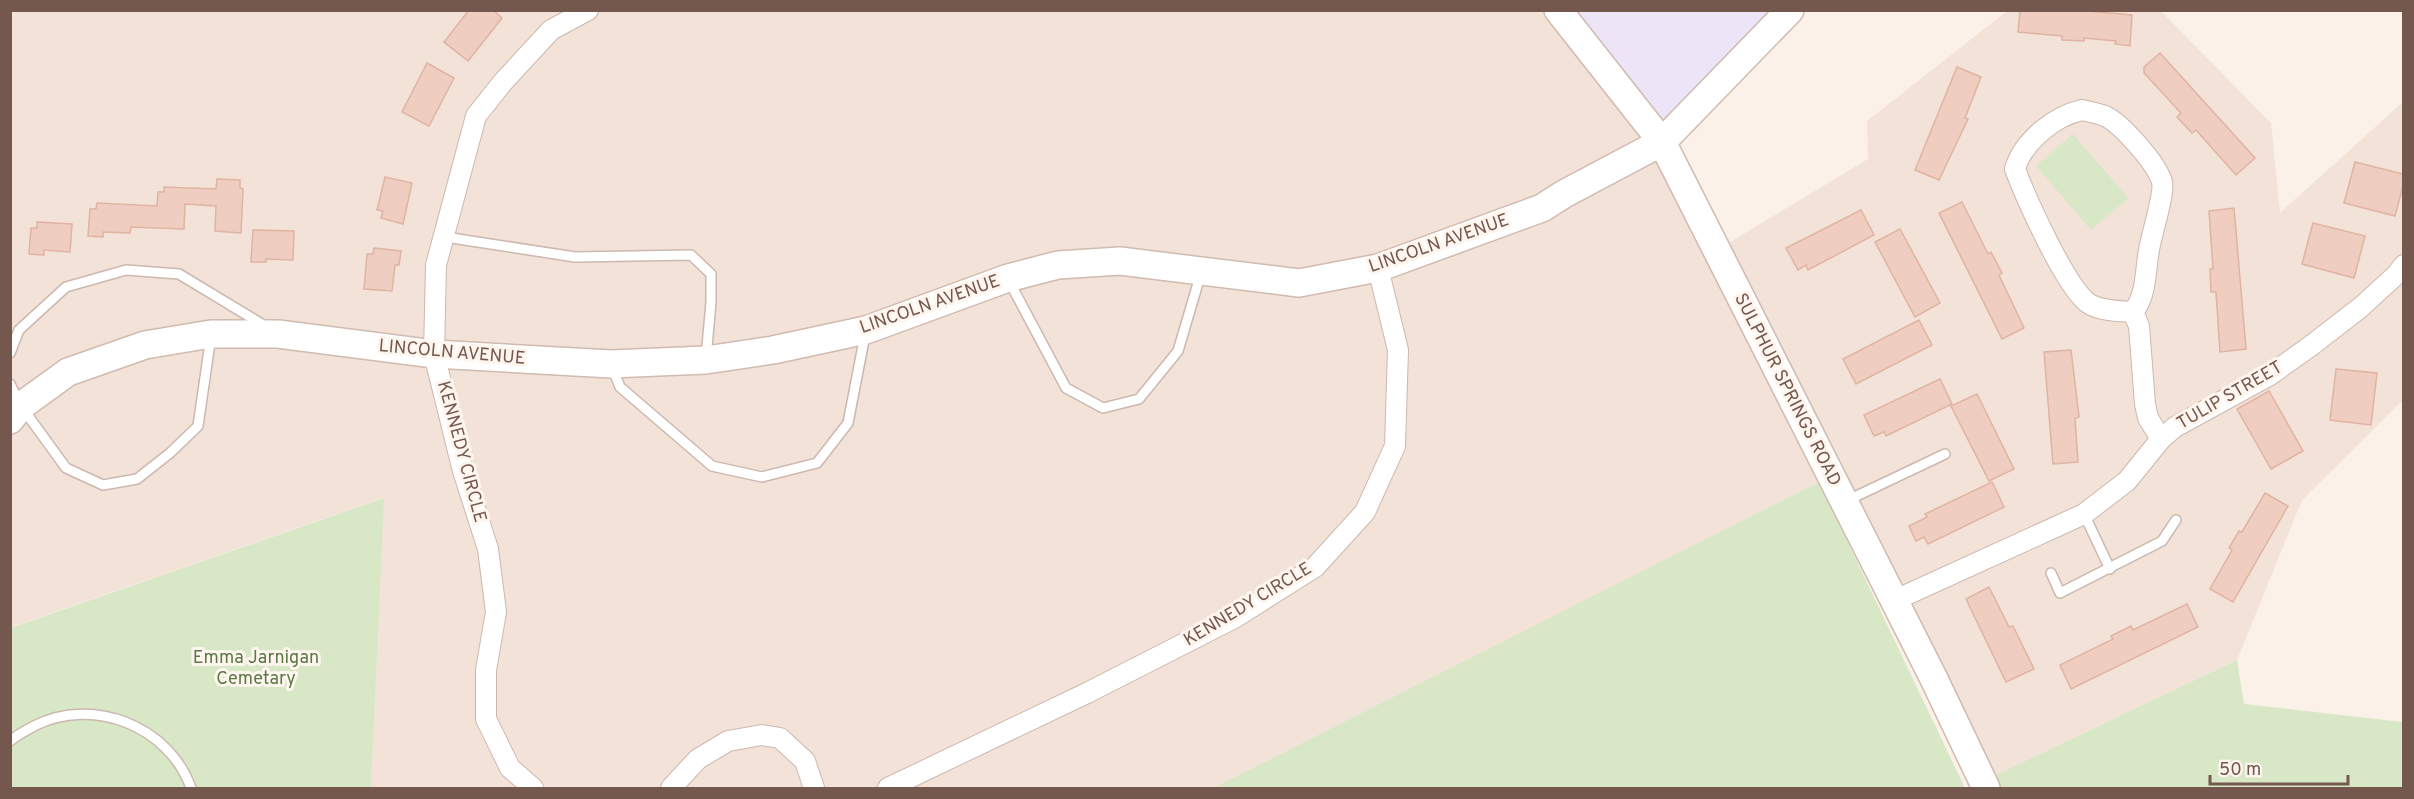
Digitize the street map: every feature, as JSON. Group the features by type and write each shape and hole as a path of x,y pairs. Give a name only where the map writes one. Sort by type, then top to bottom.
{"street":[{"name":"KENNEDY CIRCLE","path":"533,789 510,768 486,719 486,669 496,612 488,549 463,471 434,354 436,264 476,116 503,82 551,30 588,10"},
{"name":"SULPHUR SPRINGS ROAD","path":"1558,10 1662,142 1986,789"},
{"name":"LINCOLN AVENUE","path":"14,403 68,372 145,345 211,334 278,334 434,354 611,364 706,360 773,350 866,330 1008,279 1058,265 1120,261 1299,283 1378,268 1542,208 1662,142 1790,10"},
{"path":"2082,110 2106,117 2120,127 2141,148 2162,182 2144,286 2140,303 2133,312 2114,311 2089,304 2080,295 2067,279 2015,169 2017,160 2032,141 2048,126 2068,113 2082,110"},
{"name":"TULIP STREET","path":"1893,601 2084,514 2127,481 2161,439 2198,414 2270,375 2312,345 2361,308 2397,274 2403,265"},
{"name":"KENNEDY CIRCLE","path":"888,789 1087,693 1236,617 1315,567 1365,512 1395,446 1398,350 1378,268"},
{"path":"2133,312 2139,326 2148,418 2161,439"},
{"path":"671,789 698,759 728,741 762,735 780,738 805,761 814,789"}],"lane":[{"path":"445,237 575,256 691,255 711,274 706,360"},
{"path":"10,353 19,330 66,287 126,270 179,274 278,334"},
{"path":"1008,279 1066,388 1103,408 1139,399 1178,351 1202,272"},
{"path":"611,364 620,387 712,466 762,477 817,463 849,423 866,330"},
{"path":"14,403 66,468 103,485 137,479 170,453 198,426 211,334"},
{"path":"1844,502 1945,454"},
{"path":"2084,514 2110,569"},
{"path":"2051,573 2060,592 2162,541 2176,520"},
{"path":"10,741 48,719 87,713 126,721 160,741 185,771 191,789"}],"shaded area":[{"path":"10,11 1558,11 1717,250 1868,159 1867,121 2007,11 2161,11 2271,123 2280,213 2403,102 2403,400 2302,500 2237,660 1983,781 1832,477 1213,788 371,788 383,498 11,627"},
{"path":"1558,11 1790,11 1662,142"}],"green space":[{"path":"2073,134 2128,198 2091,230 2036,166"},
{"path":"1819,482 1965,788 1213,788"},
{"name":"Emma Jarnigan Cemetary","path":"384,498 371,788 11,788 10,628"},
{"path":"2237,660 2244,704 2403,722 2403,788 1986,788 1983,781"}],"building":[{"path":"469,10 493,10 502,18 468,61 444,42"},
{"path":"2020,10 2075,10 2132,15 2130,46 2115,44 2116,41 2084,38 2084,41 2062,40 2062,36 2018,32"},
{"path":"2160,53 2255,158 2236,175 2196,130 2192,133 2177,117 2181,113 2144,73 2144,67"},
{"path":"427,63 454,78 429,126 402,112"},
{"path":"1957,67 1981,77 1965,118 1968,119 1939,180 1915,170"},
{"path":"2355,162 2403,174 2403,186 2395,216 2344,203"},
{"path":"385,177 412,183 403,224 381,218 383,211 377,210"},
{"path":"217,179 240,180 240,188 243,189 241,233 215,231 216,206 185,204 184,229 131,227 130,233 103,232 103,237 88,236 90,209 96,209 97,203 157,206 158,192 164,192 164,187 216,189"},
{"path":"1962,202 1988,254 1991,252 2002,273 1999,275 2024,328 2002,339 1939,213"},
{"path":"2234,208 2246,349 2220,352 2216,292 2211,292 2210,269 2213,269 2209,211"},
{"path":"1861,210 1874,235 1808,270 1806,265 1798,270 1786,248"},
{"path":"37,222 72,224 70,252 44,250 44,255 29,254 31,228 37,228"},
{"path":"2313,223 2365,236 2354,278 2302,264"},
{"path":"1900,229 1940,303 1915,317 1875,242"},
{"path":"253,230 294,231 293,260 266,259 266,262 251,262"},
{"path":"374,248 401,251 399,265 395,265 392,291 364,289 367,254 373,254"},
{"path":"1919,320 1932,345 1856,384 1843,359"},
{"path":"2071,350 2079,417 2075,418 2078,462 2053,464 2044,352"},
{"path":"2336,369 2377,373 2371,425 2330,420"},
{"path":"1940,379 1952,404 1886,436 1884,432 1874,436 1864,415"},
{"path":"2269,391 2303,451 2271,469 2237,409"},
{"path":"1977,394 2014,469 1989,481 1951,406"},
{"path":"1992,482 2004,507 1928,544 1924,537 1916,541 1909,526 1927,517 1925,514"},
{"path":"2265,493 2288,506 2233,602 2210,589 2232,550 2229,548 2239,531 2242,532"},
{"path":"1989,587 2009,627 2013,626 2034,669 2006,682 1966,599"},
{"path":"2187,604 2198,627 2071,689 2060,665 2113,639 2111,636 2131,626 2133,630"}]}
